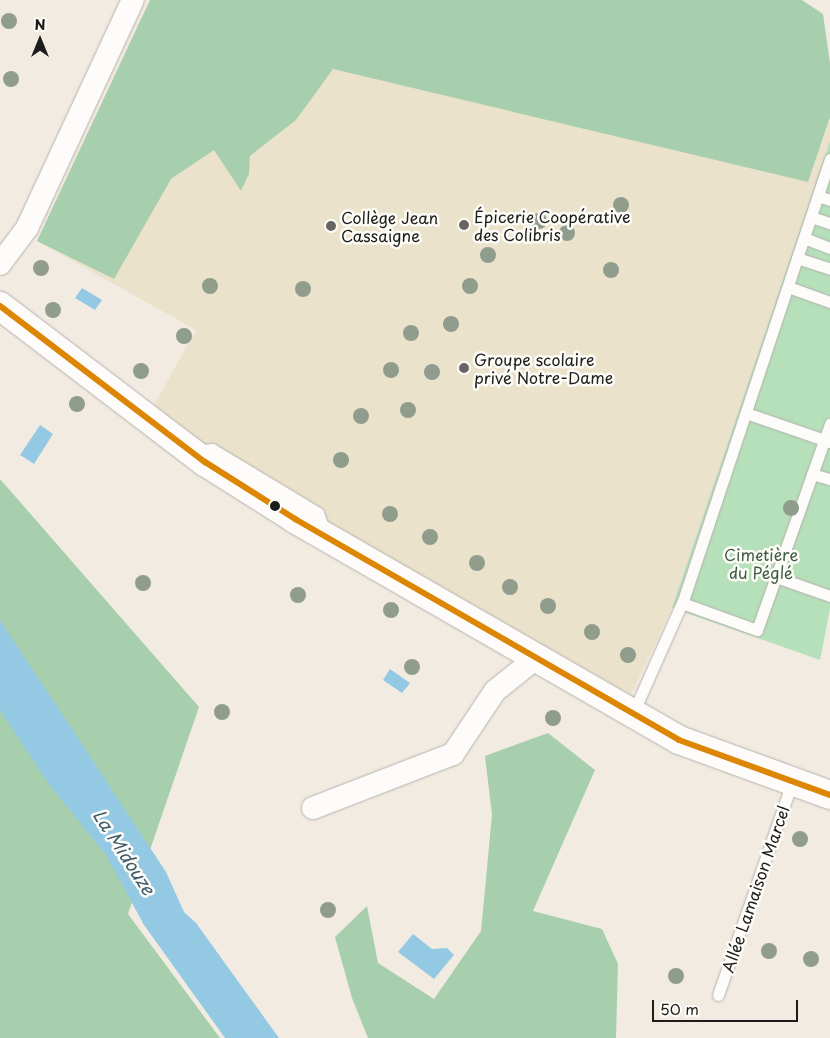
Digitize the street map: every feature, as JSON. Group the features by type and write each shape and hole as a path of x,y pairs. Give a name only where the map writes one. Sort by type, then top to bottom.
{"street":[{"path":"0,264 27,228 133,0"},
{"path":"0,306 190,451 327,538 679,740 830,796"},
{"path":"313,808 453,754 495,691 536,658"}],"lane":[{"path":"633,712 682,603 811,216 827,176 830,159"},
{"path":"818,196 830,200"},
{"path":"811,216 830,223"},
{"path":"804,238 830,248"},
{"path":"797,258 830,270"},
{"path":"788,287 830,302"},
{"path":"746,413 827,441"},
{"path":"682,603 757,630 812,474 827,441 830,424"},
{"path":"812,474 830,479"},
{"path":"776,577 830,596"},
{"name":"Allée Lamaison Marcel","path":"718,995 792,783"}],"shaded area":[{"name":"Groupe scolaire privé Notre-Dame","path":"150,0 830,94 830,141 672,608 631,695 240,472 154,405 196,330 37,241"}],"green space":[{"path":"150,0 802,0 823,14 830,63 830,117 808,182 333,69 296,120 250,156 249,174 241,191 214,150 171,179 114,279 37,241"},
{"name":"Cimetière du Péglé","path":"830,141 830,609 820,660 672,608"},
{"path":"0,479 199,707 128,914 220,1038 0,1038"},
{"path":"548,733 595,770 533,911 602,929 618,964 616,1038 368,1038 352,998 335,937 367,906 378,963 434,999 481,931 492,815 485,756"}],"water":[{"path":"82,288 102,300 95,310 75,298"},
{"path":"40,425 53,434 34,464 20,455"},
{"name":"La Midouze","path":"0,620 166,872 184,912 196,923 279,1038 225,1038 144,925 106,855 48,783 0,710"},
{"path":"390,669 410,683 402,693 383,680"},
{"path":"413,934 432,949 447,948 454,955 434,979 398,952"}],"transit line":[{"path":"0,306 205,462 295,519 679,740 830,795"}],"place":[{"name":"Épicerie Coopérative des Colibris","path":"464,225"},
{"name":"Collège Jean Cassaigne","path":"331,226"},
{"name":"Groupe scolaire privé Notre-Dame","path":"464,368"}]}
